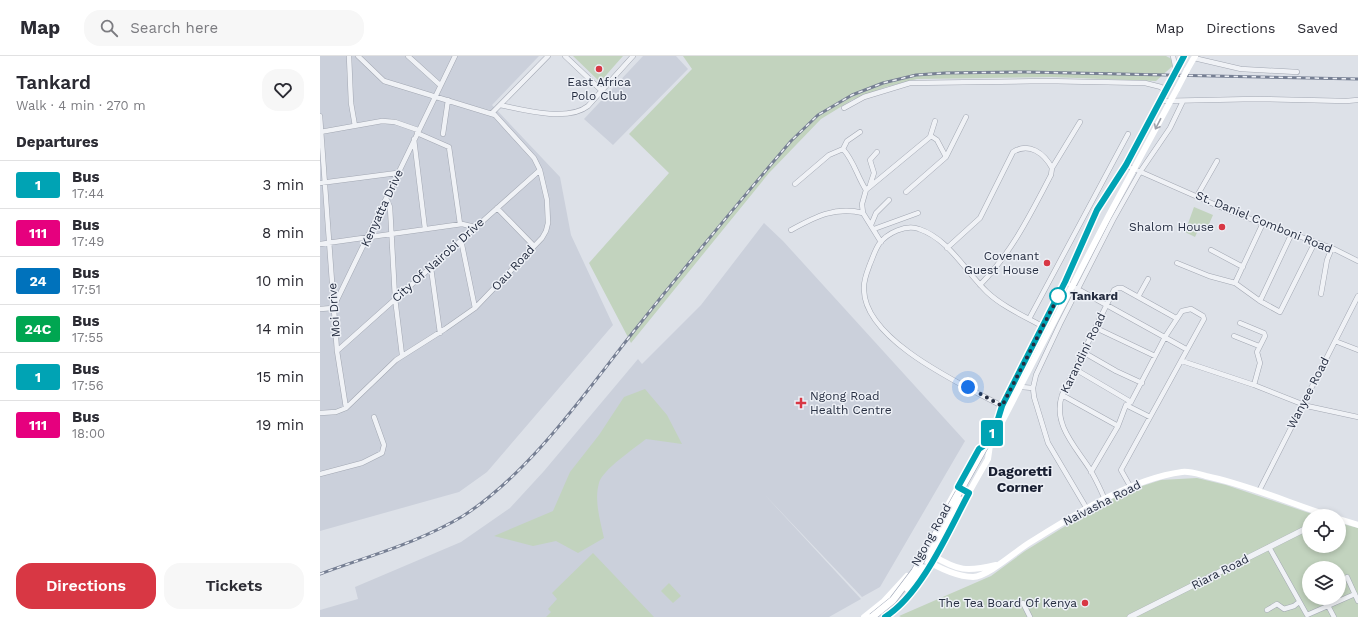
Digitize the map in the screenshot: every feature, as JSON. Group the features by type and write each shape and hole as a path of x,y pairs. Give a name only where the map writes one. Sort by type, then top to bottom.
{"main road":[{"name":"Ngong Road","path":"879,617 903,596 917,578 988,444 1002,406 1044,327 1097,210 1126,165 1184,56"},
{"name":"Ngong Road","path":"872,617 883,609 904,587 1021,387 1075,287 1108,217 1137,171 1170,101 1194,57"},
{"name":"Ngong Road","path":"925,551 979,449 988,444"},
{"name":"Ngong Road","path":"969,493 990,454 988,444"},
{"name":"Naivasha Road","path":"931,563 960,575 974,577 987,573 1044,533 1130,486 1148,480 1185,472 1219,478 1309,509"},
{"path":"935,557 969,493 958,487"},
{"path":"1346,521 1358,525"},
{"path":"925,551 962,570 975,570 998,565"},
{"name":"Ngong Road","path":"885,617 895,615 935,557"},
{"name":"Ngong Road","path":"864,617 884,601 921,558"},
{"path":"921,558 931,563"},
{"path":"884,601 895,615"}],"street":[{"path":"349,56 351,103 355,126"},
{"path":"358,56 386,82 492,113 548,56"},
{"path":"408,56 440,85"},
{"name":"Kenyatta Drive","path":"333,308 369,236 397,173 455,56"},
{"path":"565,56 601,90"},
{"path":"500,105 537,113 576,112 588,106 633,56"},
{"path":"1173,56 1176,70"},
{"path":"1194,57 1241,69 1297,72"},
{"path":"844,108 867,97 910,84 1045,81 1145,83 1161,87 1165,92"},
{"path":"1160,101 1255,99 1358,100"},
{"path":"443,134 448,100"},
{"path":"1137,171 1170,128 1183,101"},
{"name":"Oau Road","path":"346,408 384,370 402,355 440,333 475,308 546,232 548,222 546,195 540,170 534,158 492,113"},
{"name":"Moi Drive","path":"320,116 322,182 333,308 337,351 346,408"},
{"path":"906,192 946,158 966,117"},
{"path":"320,132 382,121 395,122 418,131 449,147 460,224"},
{"path":"868,188 931,136 935,121"},
{"path":"980,285 998,267 1015,243 1051,174 1052,168 1080,122"},
{"path":"795,184 829,156 843,149 847,141 860,132"},
{"path":"1029,319 1128,134"},
{"path":"931,136 938,140 946,158"},
{"path":"414,139 426,229"},
{"path":"947,248 978,220 1013,152 1022,148 1037,151 1052,168"},
{"path":"843,149 853,161 859,178 868,188"},
{"path":"877,152 870,160 874,173 862,204 863,212 881,242"},
{"path":"1197,196 1217,160"},
{"name":"St. Daniel Comboni Road","path":"1126,165 1234,213 1332,248 1358,261"},
{"name":"City Of Nairobi Drive","path":"337,351 540,170"},
{"path":"322,182 397,173"},
{"path":"386,200 390,208 395,298 402,355"},
{"path":"873,227 876,213 889,200"},
{"path":"496,208 534,246"},
{"path":"791,230 829,212 847,210 863,212"},
{"path":"873,227 918,214"},
{"path":"1235,283 1263,223"},
{"path":"320,244 460,224 475,227"},
{"path":"1002,406 913,357 884,330 875,319 867,304 864,288 867,272 881,242 902,230 914,228 934,236 998,302 1044,327"},
{"path":"1260,301 1292,233"},
{"path":"461,240 475,308"},
{"path":"1177,263 1209,276 1235,283 1260,301 1277,311 1282,311 1315,242"},
{"path":"1320,294 1327,260 1332,248"},
{"path":"1211,250 1243,267"},
{"path":"431,268 440,333"},
{"path":"1138,297 1148,279"},
{"path":"1065,282 1186,349"},
{"path":"1075,287 1036,376 1033,388 1034,397 1048,443 1087,509"},
{"name":"Karandini Road","path":"1106,500 1091,472 1066,433 1061,421 1059,408 1062,395 1114,290 1118,288 1138,297 1176,318"},
{"name":"Wanyee Road","path":"1259,491 1302,403 1358,296"},
{"path":"320,309 333,308"},
{"path":"1091,472 1118,426 1128,404 1142,383 1176,318 1182,311 1187,309 1204,317 1186,349 1182,361 1121,470 1130,486"},
{"path":"1240,323 1264,333 1264,338 1257,353 1260,363 1254,385"},
{"path":"1096,328 1155,356"},
{"path":"1234,336 1259,346"},
{"path":"1335,341 1358,350"},
{"path":"1084,352 1116,371 1142,383"},
{"path":"1182,361 1254,385 1327,412 1358,417"},
{"path":"1075,369 1150,417"},
{"path":"1028,373 1036,376"},
{"path":"1021,387 1033,388"},
{"path":"1062,395 1118,426"},
{"path":"320,413 336,412 346,408"},
{"path":"320,474 362,463 382,453 384,445 374,417"},
{"name":"Riara Road","path":"1130,617 1302,530"},
{"path":"1269,547 1308,616 1328,605 1334,617"},
{"path":"1347,577 1358,601"},
{"path":"1346,598 1355,594"},
{"path":"1267,610 1277,604 1284,609 1294,606 1299,602"},
{"path":"1023,603 1030,617"}],"shaded area":[{"path":"320,56 539,56 492,105 560,177 571,235 613,325 487,472 459,492 320,531"},
{"path":"643,56 676,56 688,69 613,145 584,119"},
{"path":"764,223 783,241 965,441 880,587 862,597 764,494 861,599 829,617 320,617 320,610 358,599 355,587 461,542 510,508 544,471 638,359 642,364 701,305"}],"green space":[{"name":"East Africa Polo Club","path":"573,56 623,56 600,82"},
{"path":"683,56 1166,56 1177,62 1156,81 1051,77 917,79 886,87 852,100 821,119 769,173 631,343 589,263 669,173 629,134 692,69"},
{"path":"1194,207 1213,215 1206,231 1199,228 1195,237 1185,232"},
{"path":"645,389 667,415 682,444 646,439 612,466 601,478 597,496 598,510 604,538 578,553 556,541 533,546 494,536 553,511 570,472 599,435 624,397"},
{"path":"1197,478 1226,485 1302,511 1302,553 1346,553 1346,525 1358,528 1358,617 899,616 991,576 1025,551 1088,512 1127,491 1161,480"},
{"path":"593,553 654,617 546,617 551,612 548,609 557,599 552,593"},
{"path":"669,583 681,596 673,603 661,591"}],"railway":[{"path":"320,574 393,548 446,526 488,498 511,478 555,431 731,211 791,141 818,115 852,95 883,83 916,75 945,73 1026,72 1358,79"}],"bus line":[{"name":"1","path":"885,617 893,612 908,596 935,557 969,493 958,487 979,449 986,444 998,419 1002,406 1044,327 1097,210 1126,165 1184,56"}],"place":[{"name":"East Africa Polo Club","path":"599,69"},
{"name":"Shalom House","path":"1222,227"},
{"name":"Covenant Guest House","path":"1047,263"},
{"name":"Tankard","path":"1058,296"},
{"name":"Ngong Road Health Centre","path":"801,403"},
{"name":"The Tea Board Of Kenya","path":"1085,603"}],"district":[{"name":"Dagoretti Corner","path":"1020,480"}],"route":[{"path":"968,387 1002,406 1044,327 1060,293 1058,296"}]}
